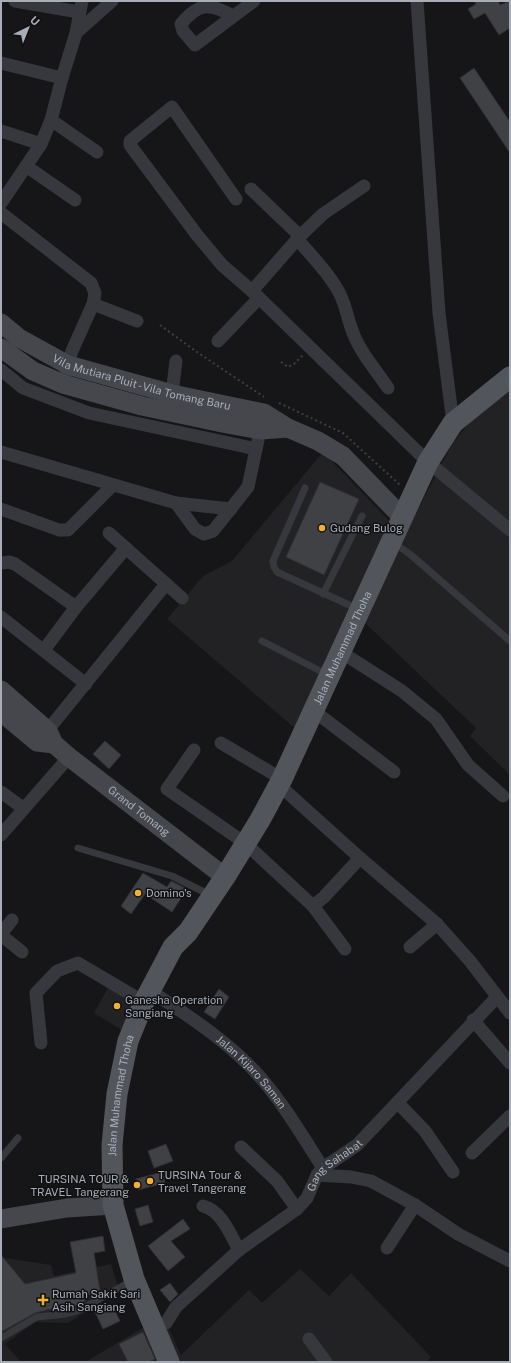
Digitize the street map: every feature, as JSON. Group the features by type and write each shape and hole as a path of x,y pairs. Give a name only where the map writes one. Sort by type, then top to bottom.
{"main road":[{"name":"Jalan Muhammad Thoha","path":"170,1362 113,1205 118,1145 134,1064 151,999 186,946 188,932 225,877 281,782 428,462 453,423 509,380"},
{"name":"Jalan Muhammad Thoha","path":"118,1145 140,1277 166,1323 183,1362"}],"street":[{"path":"1,203 41,144 51,120 76,33 80,7 15,1"},
{"path":"76,33 112,1"},
{"path":"233,16 254,1"},
{"path":"417,1 439,313 453,423"},
{"path":"1,63 62,78"},
{"path":"236,199 172,107 130,140 130,145 196,235 222,265 256,295 428,462 510,530"},
{"path":"51,120 97,152"},
{"path":"1,131 41,144"},
{"path":"26,166 75,200"},
{"path":"218,341 256,295 298,238 322,214 364,186"},
{"path":"251,189 298,238 325,270 337,288 346,307 352,331 364,354 388,388"},
{"path":"1,214 91,283 95,293 93,304 68,365 63,384"},
{"path":"93,304 137,321"},
{"name":"Vila Mutiara Pluit - Vila Tomang Baru","path":"1,323 19,338 68,365 172,394 267,411 288,428 318,441 344,456 402,517"},
{"name":"Vila Mutiara Pluit - Vila Tomang Baru","path":"1,348 33,371 63,384 142,406 227,424 267,411"},
{"path":"172,394 176,361"},
{"path":"1,370 23,388 89,413 256,449"},
{"path":"23,388 33,371"},
{"path":"138,424 142,406"},
{"path":"176,503 194,529 204,534 213,531 248,487 256,449 267,411"},
{"path":"1,452 176,503 231,509"},
{"path":"1,509 59,530 68,530 113,485"},
{"path":"109,533 182,598"},
{"path":"44,650 76,607 126,548"},
{"path":"1,563 15,564 76,607"},
{"path":"46,739 86,684 166,584"},
{"path":"1,617 86,684"},
{"path":"341,652 402,691 436,719 468,765 503,796"},
{"name":"Grand Tomang","path":"1,690 46,739"},
{"path":"314,711 394,772"},
{"name":"Grand Tomang","path":"1,712 46,739 225,877"},
{"path":"221,743 281,782 360,858 437,924 470,961 510,1013"},
{"path":"194,750 167,789 245,844 312,906 345,949"},
{"path":"1,835 23,808 70,758"},
{"path":"1,792 23,808"},
{"path":"312,906 324,897 360,858"},
{"path":"12,920 1,934 22,952"},
{"path":"410,947 437,924"},
{"name":"Jalan Kijaro Saman","path":"41,1043 36,993 57,971 78,963 151,999 220,1038 260,1077 292,1120 320,1172"},
{"name":"Gang Sahabat","path":"166,1323 176,1306 239,1250 297,1209 307,1198 320,1172 357,1145 398,1103 473,1020 497,997"},
{"path":"473,1020 510,1063"},
{"path":"398,1103 425,1132 454,1172"},
{"path":"472,1153 510,1116"},
{"path":"241,1147 277,1181 297,1209"},
{"path":"320,1172 371,1181 415,1205 458,1234 510,1261"},
{"path":"1,1219 67,1208 113,1205"},
{"path":"386,1248 415,1205"},
{"path":"203,1206 212,1208 219,1215 239,1250"},
{"path":"309,1339 326,1362"}],"lane":[{"path":"305,488 273,562 274,567 277,572 360,610"},
{"path":"323,594 362,516"},
{"path":"392,540 510,641"},
{"path":"262,641 330,676"},
{"path":"78,848 172,876 212,896"},
{"path":"1,1158 18,1138"},
{"path":"1,1338 37,1317 66,1314 80,1310 140,1277"}],"path":[{"path":"160,325 194,350 267,411 342,433 392,480 413,494"},
{"path":"281,362 288,367 294,364 310,347"}],"shaded area":[{"path":"510,382 510,775 470,736 476,728 364,622 311,742 167,619 203,576 232,561 323,452 404,536 452,444 489,398"},
{"path":"110,984 138,1001 125,1032 94,1013"},
{"path":"4,1258 51,1265 54,1276 111,1264 119,1290 68,1323 35,1322 5,1344 21,1362 1,1362 1,1260"},
{"path":"300,1269 329,1296 351,1273 431,1357 426,1362 85,1362 163,1316 181,1355 249,1290 262,1303"}],"building":[{"path":"474,1 498,1 500,5 510,1 510,28 499,35 485,13 474,19 468,9 476,4"},
{"path":"474,68 510,122 510,153 460,78"},
{"name":"Gudang Bulog","path":"320,482 359,499 324,575 286,557"},
{"path":"105,741 121,755 109,769 93,754"},
{"path":"143,873 167,887 171,881 187,889 172,912 145,894 131,914 121,906"},
{"path":"219,989 229,997 215,1019 204,1012"},
{"path":"166,1144 173,1161 154,1168 148,1151"},
{"name":"TURSINA Tour & Travel Tangerang","path":"162,1172 165,1183 138,1190 136,1179"},
{"path":"148,1205 153,1222 140,1226 135,1209"},
{"path":"183,1219 190,1229 171,1241 185,1257 168,1271 148,1246"},
{"name":"Rumah Sakit Sari Asih Sangiang","path":"103,1236 105,1251 94,1253 100,1291 87,1295 84,1302 78,1305 65,1309 56,1310 55,1308 35,1313 1,1332 1,1255 25,1284 76,1273 70,1242"},
{"path":"170,1283 178,1294 170,1302 160,1290"},
{"path":"112,1304 120,1321 103,1329 95,1312"},
{"path":"143,1332 155,1359 149,1362 128,1362 119,1344"}],"place":[{"name":"Gudang Bulog","path":"322,528"},
{"name":"Domino's","path":"138,893"},
{"name":"Ganesha Operation Sangiang","path":"117,1006"},
{"name":"TURSINA Tour & Travel Tangerang","path":"150,1181"},
{"name":"TURSINA TOUR & TRAVEL Tangerang","path":"137,1185"},
{"name":"Rumah Sakit Sari Asih Sangiang","path":"43,1300"}]}
